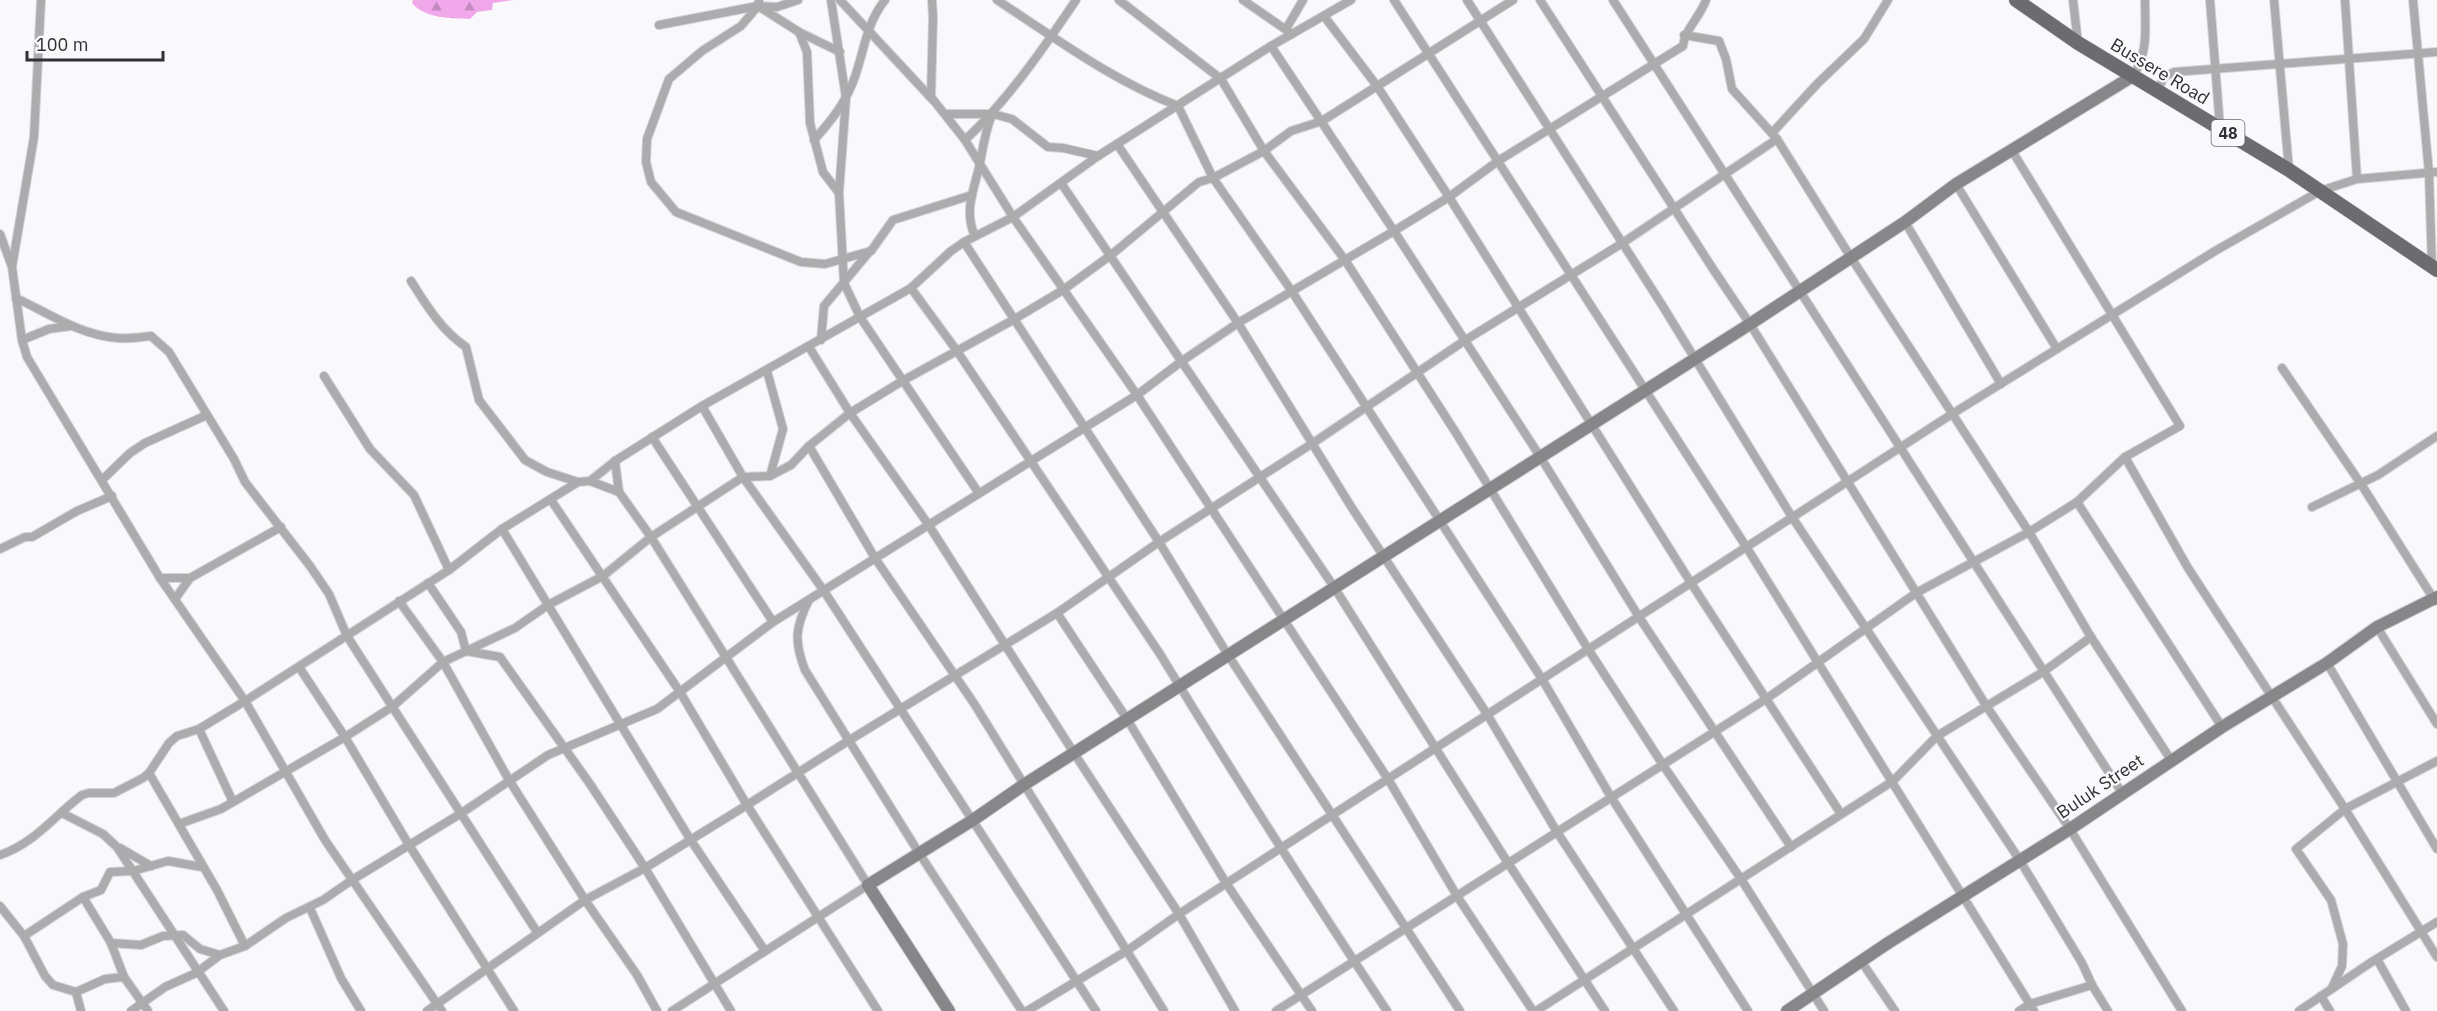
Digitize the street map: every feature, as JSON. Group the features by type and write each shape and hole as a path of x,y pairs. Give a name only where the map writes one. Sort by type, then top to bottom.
{"main road":[{"name":"Bussere Road","path":"2016,0 2078,43 2289,170 2435,268"}],"street":[{"path":"12,267 34,137 41,0"},
{"path":"658,25 758,3 777,7 798,0"},
{"path":"831,0 846,98 839,194 844,283 860,317 978,492"},
{"path":"840,0 946,115 993,114 1012,118 1048,147 1098,156"},
{"path":"814,140 833,119 846,98 854,81 868,29 885,0"},
{"path":"932,0 931,97 965,140 1013,217 1137,395 1388,779 1457,896 1534,1011 1893,781 1936,736 2043,672 2091,637"},
{"path":"997,0 1116,76 1153,96 1178,106 1213,178 1291,290 1542,679 1611,797 1749,1011"},
{"path":"965,140 993,114 1076,0"},
{"path":"1119,0 1221,79 1264,152 1345,260 1491,490 1588,649 1663,765 1741,879 1824,1011"},
{"path":"1243,0 1289,32"},
{"path":"1289,32 1303,0"},
{"path":"590,481 615,461 702,406 911,288 964,242 1013,217 1098,156 1221,79 1289,32 1324,16 1351,0"},
{"path":"1394,0 1427,55 1646,389 1893,781 2032,1008"},
{"path":"1467,0 1695,358 1792,518 2019,860 2082,963 2108,1011"},
{"path":"179,824 233,802 345,737 392,707 443,662 515,628 548,605 603,576 651,537 743,477 770,476 791,465 803,455 809,446 850,413 1063,290 1112,255 1199,182 1213,178 1264,152 1291,131 1322,121 1513,0"},
{"path":"1540,0 1750,324 1987,707 2070,828 2182,1011"},
{"path":"1613,0 2122,793"},
{"path":"131,1011 165,987 199,970 220,955 245,946 286,918 310,908 460,814 548,755 657,709 773,622 978,492 1137,395 1238,323 1449,197 1498,161 1683,46 1684,35 1701,13 1706,0"},
{"path":"428,1011 439,1008 488,968 585,900 645,868 1057,613 1159,542 1313,443 1464,341 1571,273 1622,244 1725,174 1775,136 1816,84 1864,39 1888,0"},
{"path":"2073,0 2078,43"},
{"path":"672,1011 974,820 1025,784 1178,686 1750,324 1850,256 1905,222 1956,184 2133,76 2142,62 2144,52 2145,0"},
{"path":"2210,0 2220,128"},
{"path":"2274,0 2289,170"},
{"path":"2345,0 2357,179"},
{"path":"2413,0 2433,172 2435,268"},
{"path":"758,3 799,32 840,52"},
{"path":"758,3 741,26 702,51 669,79 647,139 646,162 651,182 676,212 801,262 825,264 871,251"},
{"path":"1324,16 1377,86 1449,197 1691,583 1841,814"},
{"path":"799,32 807,52 810,123 814,140 823,172 839,194"},
{"path":"1684,35 1719,41 1726,59 1732,89 1775,136 2029,532 2091,637 2171,760"},
{"path":"1271,46 1394,231 1541,458 1639,617 1716,730 1791,847"},
{"path":"2158,90 2167,74 2437,52"},
{"path":"975,236 970,207 984,137 993,114"},
{"path":"1118,144 1238,323 1352,508 1487,714 1557,832 1674,1011"},
{"path":"1276,1011 1766,699 1916,593 2029,532 2078,502 2125,457 2180,426 2114,314 2011,149"},
{"path":"1027,1011 1128,950 1226,883 1281,850 1333,814 1952,414 2215,251 2320,191 2357,179 2433,172"},
{"path":"1061,183 1112,255 1334,587 1508,863 1605,1011"},
{"path":"1956,184 2057,350"},
{"path":"821,340 824,306 871,251 893,220 972,195"},
{"path":"1905,222 2001,384"},
{"path":"0,234 12,267 22,340 27,357 103,479 160,578 245,701 284,771 352,880 439,1008"},
{"path":"964,242 1159,542 1228,655 1460,1011"},
{"path":"411,281 441,326 452,338 466,347 479,400 525,460 547,472 578,482 590,481 619,492"},
{"path":"911,288 957,351 1160,654 1281,850 1387,1011"},
{"path":"16,298 72,326 117,338 152,336 169,352 245,482 281,526 329,594 347,636 537,932"},
{"path":"22,340 50,329 72,326"},
{"path":"809,347 850,413 928,524 1179,914 1235,1011"},
{"path":"2282,368 2436,600"},
{"path":"767,371 783,429 770,476"},
{"path":"324,376 370,449 391,468 414,495 449,570"},
{"path":"702,406 743,477 824,591 1096,1011"},
{"path":"103,479 130,453 145,443 207,415"},
{"path":"2312,507 2361,484 2437,436"},
{"path":"652,437 773,622"},
{"path":"809,446 875,558 1025,784 1164,1011"},
{"path":"2125,457 2188,568 2437,957"},
{"path":"615,461 619,492 651,537 724,657 949,1011"},
{"path":"0,855 12,851 35,837 82,795 94,792 114,793 149,773 169,743 177,736 200,729 245,701 449,570 502,529 578,482"},
{"path":"0,549 26,537 32,537 77,511 112,496"},
{"path":"551,500 680,692 747,805 820,916 878,1011"},
{"path":"2078,502 2222,727"},
{"path":"175,599 190,578 281,526"},
{"path":"502,529 690,839 765,951"},
{"path":"160,578 190,578"},
{"path":"428,583 461,632 466,651"},
{"path":"809,600 796,633 799,654 805,670 919,853 1022,1011"},
{"name":"Buluk Street","path":"1787,1011 2271,695 2326,663 2377,627 2436,600"},
{"path":"399,601 443,662 509,780 585,900 637,975 657,1011"},
{"path":"1057,613 1127,719 1226,883 1312,1011"},
{"path":"2377,627 2437,724"},
{"path":"466,651 500,657 566,747 645,868 713,985 731,1011"},
{"path":"2326,663 2437,849"},
{"path":"298,667 345,737 409,845 514,1011"},
{"path":"200,729 233,802"},
{"path":"2332,988 2342,966 2343,944 2331,900 2296,849 2344,809 2437,761"},
{"path":"149,773 217,890 245,946"},
{"path":"62,813 103,834 117,847 224,1011"},
{"path":"117,847 151,866"},
{"path":"24,936 83,897 101,890 110,872 133,871 168,861 202,867"},
{"path":"83,897 111,943 124,977 148,1011"},
{"path":"0,906 24,936 45,976 54,985 76,992 105,979 124,977"},
{"path":"310,908 342,978 361,1011"},
{"path":"2299,1011 2437,922"},
{"path":"111,943 141,945 163,936 183,935 200,949 220,955"},
{"path":"2378,959 2406,1011"},
{"path":"1861,961 1895,1011"},
{"path":"2019,1011 2092,985"},
{"path":"76,992 81,1011"},
{"path":"2321,996 2330,1011"}],"green space":[{"path":"413,0 514,0 493,3 492,10 477,12 470,19 431,15 417,8 412,3"}]}
